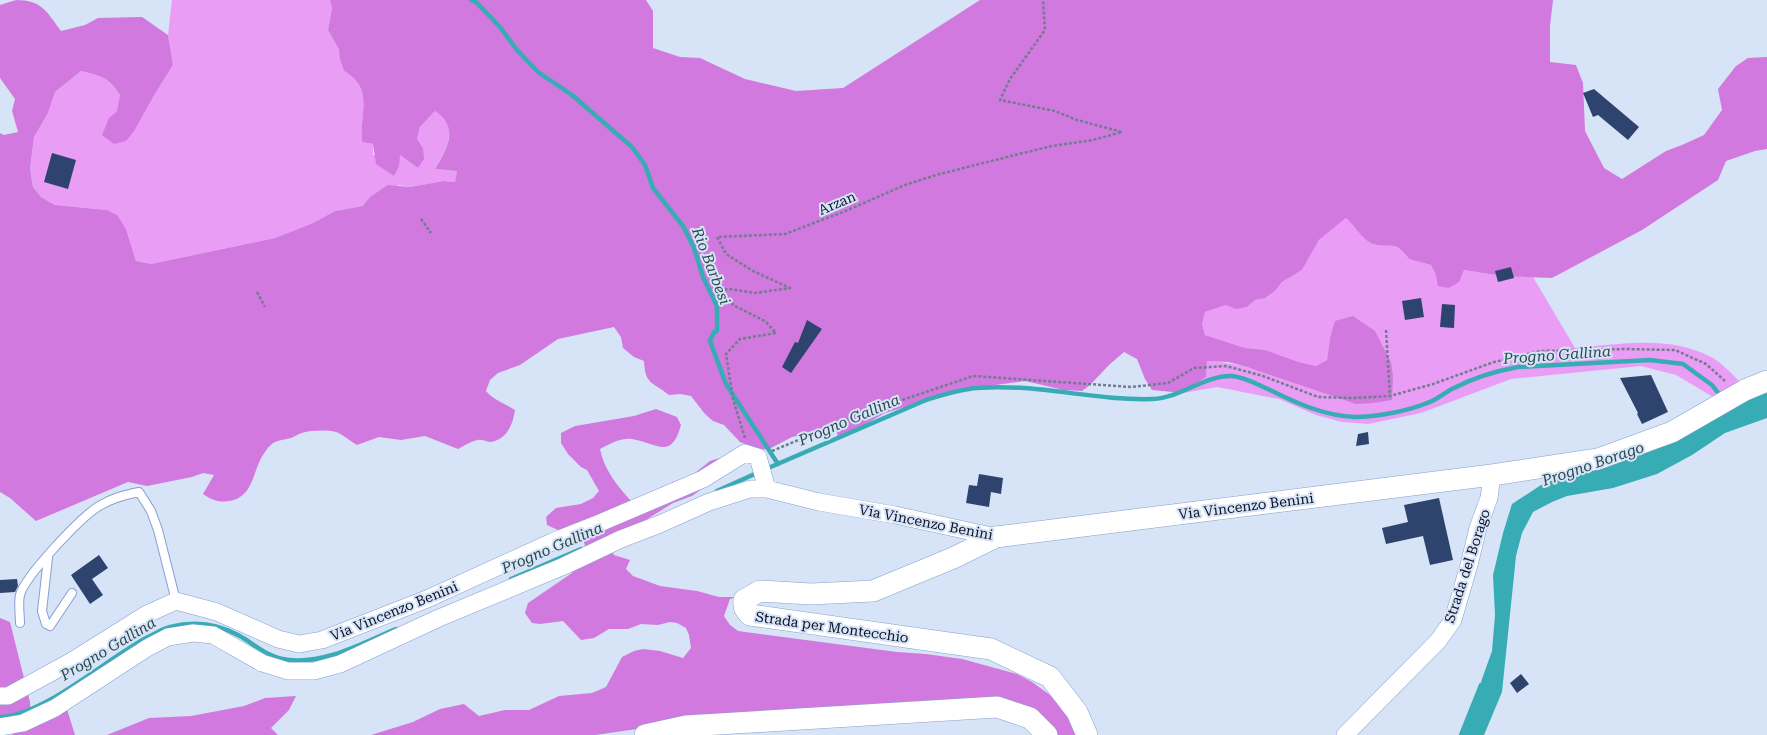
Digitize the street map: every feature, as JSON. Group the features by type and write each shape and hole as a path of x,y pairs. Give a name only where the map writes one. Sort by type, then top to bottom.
{"street":[{"name":"Via Vincenzo Benini","path":"0,727 23,723 55,708 147,648 168,637 193,633 213,635 262,664 288,671 314,671 340,664 439,618 538,578 621,539 660,524 709,502 766,485 819,502 895,515 996,537 1492,476 1598,459 1672,432 1728,399 1767,381"},
{"name":"Via Vincenzo Benini","path":"176,601 217,612 278,639 299,644 322,640 427,599 552,542 595,526 703,479 745,453 753,456"},
{"path":"753,456 766,485"},
{"name":"Strada del Borago","path":"1345,735 1438,641 1453,620 1478,528 1488,498 1492,476"},
{"name":"Strada per Montecchio","path":"996,537 953,558 874,591 811,594 760,591 744,600 743,605 745,611 750,615 991,649 1050,677 1077,712 1087,735"},
{"path":"0,696 8,696 72,661 147,614 176,601"},
{"path":"645,735 686,726 998,707 1030,718 1047,735"}],"lane":[{"path":"20,622 20,595 30,576 70,531 98,506 115,497 139,492 151,511 158,530 176,601"},
{"path":"48,557 42,611 46,624 50,626 72,593"}],"path":[{"name":"Arzan","path":"753,456 733,399 726,354 740,339 776,333 765,321 736,306 714,290 730,289 755,293 790,288 753,271 726,254 717,237 785,234 843,212 905,185 936,175 1052,146 1093,140 1122,132 1077,120 1055,111 1000,100 1010,79 1045,30 1043,0"},
{"path":"421,219 431,233"},
{"path":"257,292 265,307"},
{"path":"1386,330 1390,396"},
{"path":"753,456 861,414 973,376 1131,387 1168,383 1194,368 1226,366 1262,376 1318,397 1353,398 1390,396 1433,384 1494,362 1541,351 1625,349 1676,350 1706,364 1728,399"}],"shaded area":[{"path":"16,0 32,2 43,8 61,31 85,25 98,18 142,17 168,35 173,65 134,131 126,141 114,144 102,135 109,118 117,111 120,95 112,84 104,78 81,71 55,92 48,113 34,137 30,169 33,187 41,197 55,205 107,210 117,215 126,229 136,261 151,264 275,238 313,223 335,211 363,206 370,197 388,185 410,187 444,181 455,182 457,171 435,169 447,146 449,131 443,117 435,111 420,127 417,139 423,148 424,159 418,168 400,155 399,166 394,176 376,164 373,144 362,142 363,94 354,78 344,71 340,60 339,49 328,30 332,8 330,0 646,0 653,11 653,48 680,57 700,58 745,79 796,91 843,88 980,0 1553,0 1550,26 1550,62 1576,65 1583,83 1585,131 1604,168 1622,179 1666,151 1704,135 1722,110 1718,89 1736,66 1748,58 1767,57 1767,149 1755,151 1726,161 1718,180 1642,230 1552,278 1502,276 1464,270 1459,282 1449,288 1438,286 1436,275 1431,265 1409,259 1400,249 1396,247 1371,243 1346,218 1319,240 1302,270 1282,282 1275,291 1266,298 1255,300 1247,307 1236,309 1226,305 1205,312 1202,324 1205,335 1245,348 1265,350 1299,362 1316,366 1327,360 1330,338 1335,321 1353,316 1375,331 1391,362 1393,376 1392,400 1356,404 1247,367 1228,362 1207,361 1206,377 1183,393 1152,390 1145,379 1137,359 1124,352 1082,391 1064,390 1025,381 995,385 945,395 885,413 838,440 837,432 826,430 792,437 771,448 761,450 740,442 724,425 713,421 705,414 691,396 680,394 669,395 651,382 646,375 644,361 634,357 623,348 621,337 614,327 558,339 520,365 498,373 490,380 486,391 496,400 515,410 511,426 505,435 496,441 490,442 481,440 470,442 458,449 425,436 401,440 379,437 357,445 336,432 306,432 271,445 261,459 252,481 244,494 229,501 219,501 203,494 214,475 203,473 192,477 147,486 128,482 36,521 10,498 0,492 0,133 4,135 18,132 12,111 15,99 0,78 0,5"},
{"path":"172,0 330,0 332,8 328,30 340,49 340,60 344,71 354,78 363,94 362,142 373,144 373,155 400,155 418,168 423,148 417,139 420,127 435,111 442,115 448,125 449,138 435,169 457,171 455,182 444,181 410,187 399,185 370,197 364,206 335,211 313,223 275,238 151,264 136,261 126,229 107,210 55,205 41,197 33,187 30,169 34,137 48,113 55,92 81,71 104,78 112,84 120,95 117,111 109,118 153,97 173,65 168,35"},
{"path":"1346,218 1355,225 1361,234 1380,245 1392,245 1403,250 1409,259 1431,265 1436,275 1449,288 1458,282 1464,270 1502,276 1533,277 1575,348 1627,343 1662,343 1679,346 1695,350 1715,359 1739,381 1713,397 1676,375 1641,366 1511,379 1421,413 1368,424 1342,422 1316,415 1279,399 1217,387 1183,393 1206,377 1207,361 1239,365 1254,369 1331,395 1391,362 1385,353 1382,343 1330,338 1327,360 1316,366 1299,362 1265,350 1245,348 1205,335 1202,324 1205,312 1226,305 1247,307 1255,300 1267,298 1282,282 1302,270 1319,240"},
{"path":"1767,387 1767,418 1725,433 1692,455 1657,474 1613,488 1567,496 1533,512 1522,533 1516,556 1502,692 1484,735 1462,735 1475,705 1492,651 1495,615 1493,575 1512,504 1541,485 1561,477 1610,465"},
{"path":"656,409 677,417 681,425 673,443 662,447 632,439 624,439 616,441 600,449 602,457 612,478 633,503 648,499 673,482 690,477 710,461 720,458 714,476 706,486 692,496 673,503 607,544 614,555 630,560 626,569 633,576 660,586 697,591 719,597 737,597 730,599 724,616 730,625 738,631 962,659 1017,674 1032,682 1068,708 1081,735 1055,735 1011,706 707,719 595,735 371,735 413,722 440,709 464,704 479,716 505,710 529,710 559,696 592,693 606,687 622,657 634,651 643,649 660,651 683,658 691,648 689,635 686,628 677,623 670,622 658,625 641,624 628,629 609,629 594,638 581,640 563,621 540,624 532,623 525,613 528,603 572,573 585,545 581,534 560,531 547,525 546,517 556,508 581,504 593,498 599,491 587,470 581,467 568,454 561,443 561,433 575,426 634,416"},
{"path":"0,618 10,622 30,702 31,725 66,706 75,735 11,735 30,726 0,723"},
{"path":"296,696 289,710 271,728 278,735 107,735 149,718 191,716 244,706 265,698"}],"building":[{"path":"1594,89 1639,127 1628,140 1598,115 1593,117 1583,93"},
{"path":"52,153 76,160 68,189 44,182"},
{"path":"1511,267 1514,278 1498,282 1495,271"},
{"path":"1421,298 1424,317 1405,320 1402,301"},
{"path":"1442,304 1455,305 1454,328 1440,327"},
{"path":"807,320 822,329 791,373 782,367 795,342 798,343"},
{"path":"1651,375 1668,412 1642,424 1620,378"},
{"path":"1368,432 1369,444 1356,446 1358,434"},
{"path":"979,474 1003,478 1001,494 991,492 989,507 966,503 969,485 977,486"},
{"path":"1439,498 1453,560 1430,565 1423,536 1386,544 1382,528 1408,522 1404,505"},
{"path":"99,555 108,568 92,579 103,595 90,604 71,575"},
{"path":"17,579 18,586 15,592 0,593 0,580"},
{"path":"1521,674 1529,684 1517,693 1510,683"}],"waterway":[{"name":"Rio Barbesi","path":"471,0 476,2 500,27 517,50 538,72 572,95 632,147 645,165 653,188 683,226 694,248 703,277 717,306 717,331 714,332 710,341 726,384 778,464"},
{"name":"Progno Gallina","path":"766,469 926,400 958,391 977,388 1021,388 1131,399 1153,399 1173,395 1212,379 1232,376 1247,380 1300,404 1322,411 1344,416 1363,417 1411,409 1434,400 1470,381 1486,375 1518,367 1650,360 1683,364 1712,385 1722,398"},
{"name":"Progno Gallina","path":"717,491 759,472"},
{"name":"Progno Gallina","path":"511,579 581,549"},
{"name":"Progno Gallina","path":"0,717 17,714 36,707 55,697 132,646 161,630 170,627 187,624 204,624 221,628 238,635 274,657 289,660 317,659 330,656 396,629"},
{"name":"Progno Borago","path":"1461,735 1481,685"}]}
